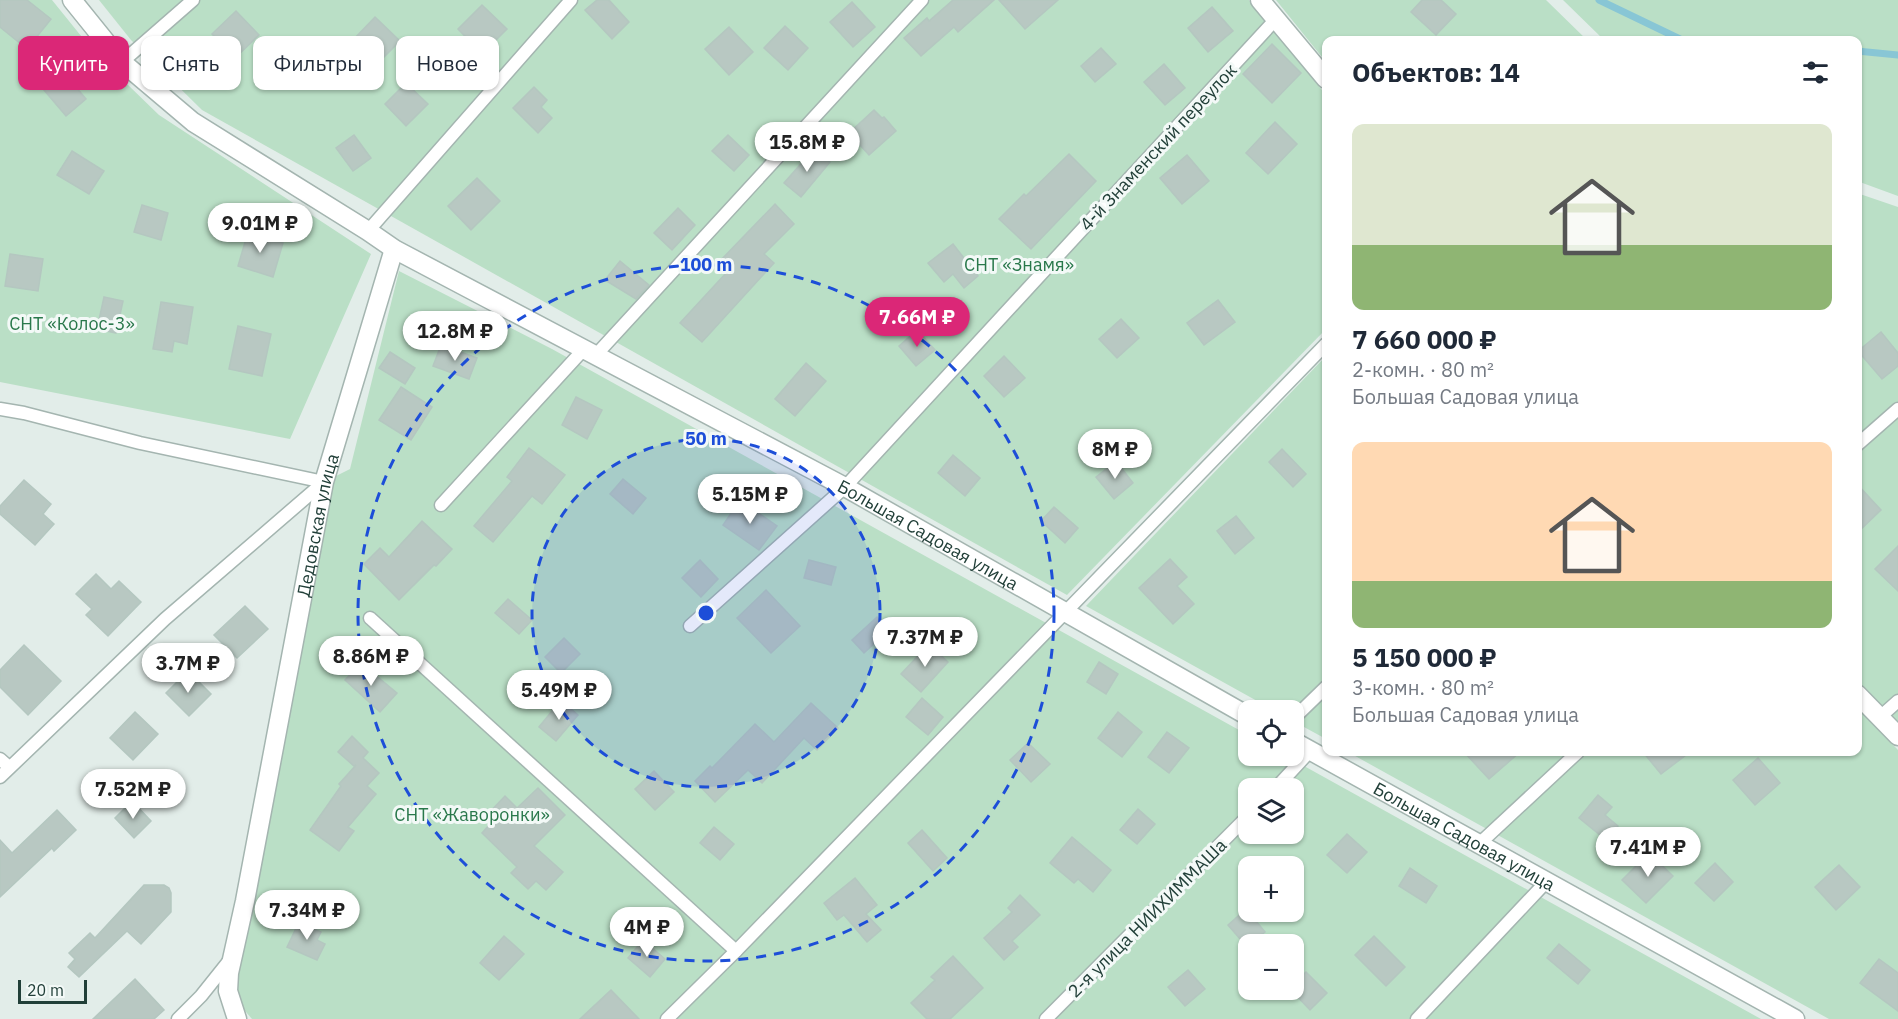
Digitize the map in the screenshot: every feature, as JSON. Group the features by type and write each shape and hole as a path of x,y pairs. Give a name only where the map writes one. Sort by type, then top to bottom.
{"street":[{"name":"Большая Садовая улица","path":"72,0 101,36"},
{"path":"1260,0 1322,75"},
{"name":"Большая Садовая улица","path":"129,68 193,122 394,249 845,487 1238,710"},
{"name":"Дедовская улица","path":"237,1019 228,991 232,957 245,901 324,482 394,249"},
{"path":"1862,699 1898,735"},
{"name":"Большая Садовая улица","path":"1304,747 1793,1018"}],"lane":[{"path":"129,56 193,0"},
{"path":"368,231 571,0"},
{"path":"441,505 590,353 922,0"},
{"name":"4-й Знаменский переулок","path":"690,626 845,487 1276,19"},
{"path":"667,1019 736,951 1322,348"},
{"path":"0,409 140,443 324,482"},
{"path":"1862,441 1898,409"},
{"path":"0,777 5,763 165,619 324,482"},
{"path":"370,618 736,951"},
{"path":"1304,708 1322,691"},
{"path":"1880,717 1898,701"},
{"path":"1285,778 1310,751"},
{"path":"1478,845 1574,756"},
{"name":"2-я улица НИИХИММАШа","path":"1046,1019 1238,826"},
{"path":"1417,1019 1547,881"},
{"path":"178,1019 201,996 232,957"}],"green space":[{"name":"СНТ «Колос-3»","path":"0,0 52,0 81,36 18,36 18,90 129,90 129,86 159,115 371,254 290,439 0,382"},
{"name":"СНТ «Знамя»","path":"99,0 1249,0 1322,90 1322,333 1067,595 202,110 182,90 241,90 241,36 141,36 141,50"},
{"path":"1276,0 1546,0 1583,36 1322,36 1322,57"},
{"path":"1563,0 1898,0 1898,196 1862,183 1862,36 1600,36"},
{"path":"1862,195 1898,207 1898,723 1862,687"},
{"name":"СНТ «Жаворонки»","path":"399,271 552,349 1238,729 1238,766 1304,766 1761,1019 252,1019 228,991 324,482 350,469"},
{"path":"1322,360 1322,737 1304,727 1304,700 1255,700 1086,606"},
{"path":"1862,713 1898,750 1898,1019 1829,1019 1355,756 1862,756"}],"building":[{"path":"0,0 27,0 51,19 37,36 18,36 18,42 0,27"},
{"path":"597,0 609,0 629,22 612,39 585,10"},
{"path":"953,0 994,0 958,32 954,27 921,56 904,38 927,18 929,21"},
{"path":"999,0 1058,0 1025,29"},
{"path":"1422,0 1441,0 1456,14 1436,35 1411,12"},
{"path":"852,2 875,27 853,47 830,22"},
{"path":"482,5 507,29 499,37 465,36 458,29"},
{"path":"1212,7 1233,31 1208,52 1188,28"},
{"path":"236,11 259,35 253,36 253,41 241,52 241,36 214,36 212,34"},
{"path":"375,17 396,37 396,45 384,57 384,36 357,36"},
{"path":"785,26 808,48 788,70 764,48"},
{"path":"729,27 753,52 729,75 705,49"},
{"path":"1272,44 1301,73 1272,103 1243,74"},
{"path":"1101,48 1116,64 1095,82 1081,66"},
{"path":"1164,64 1185,88 1165,105 1144,82"},
{"path":"534,87 547,100 541,107 552,118 538,133 513,108"},
{"path":"44,90 78,90 86,99 66,116"},
{"path":"399,90 413,90 428,104 406,126 385,104"},
{"path":"874,110 882,118 884,117 896,131 869,155 849,133"},
{"path":"1275,122 1297,144 1268,174 1246,153"},
{"path":"354,135 371,158 353,171 336,148"},
{"path":"728,135 749,155 734,171 712,151"},
{"path":"814,149 830,162 801,197 784,183"},
{"path":"72,151 104,171 89,194 57,175"},
{"path":"1069,154 1096,181 1031,249 999,219"},
{"path":"1187,155 1209,181 1182,204 1160,178"},
{"path":"477,178 500,201 471,230 448,206"},
{"path":"775,204 794,224 764,254 774,263 702,342 680,323 727,272 718,263"},
{"path":"142,205 168,213 161,240 134,232"},
{"path":"678,208 695,225 672,250 654,233"},
{"path":"248,232 283,243 273,277 238,266"},
{"path":"953,244 978,276 964,288 953,274 944,282 928,263"},
{"path":"10,254 43,259 38,291 5,286"},
{"path":"620,261 649,285 636,299 605,280"},
{"path":"104,297 123,301 116,333 97,329"},
{"path":"1218,300 1235,322 1204,345 1187,323"},
{"path":"161,302 193,307 187,344 174,341 172,352 153,349"},
{"path":"1121,319 1139,338 1117,358 1099,339"},
{"path":"238,326 271,334 262,376 229,369"},
{"path":"917,330 935,350 916,366 899,346"},
{"path":"1881,332 1898,353 1898,366 1882,379 1862,356 1862,348"},
{"path":"441,345 477,358 469,379 433,366"},
{"path":"390,352 415,368 405,384 379,368"},
{"path":"1004,356 1025,378 1004,397 984,376"},
{"path":"806,363 826,381 795,416 775,399"},
{"path":"401,387 432,407 411,440 379,420"},
{"path":"576,397 602,410 587,439 562,425"},
{"path":"529,448 565,475 542,504 532,496 493,542 474,526 512,481 507,477"},
{"path":"1282,449 1306,474 1293,487 1269,462"},
{"path":"953,455 980,478 965,496 938,473"},
{"path":"1116,461 1133,483 1114,499 1096,477"},
{"path":"623,479 646,498 633,514 610,494"},
{"path":"24,480 51,504 43,514 54,524 35,545 0,514 0,506"},
{"path":"1862,489 1881,510 1862,528"},
{"path":"740,500 777,526 759,550 723,525"},
{"path":"1054,507 1078,528 1065,543 1041,521"},
{"path":"1236,516 1254,538 1235,554 1217,531"},
{"path":"422,521 452,549 399,600 364,564 380,548 389,557"},
{"path":"1898,546 1898,591 1875,569"},
{"path":"1170,559 1187,577 1177,586 1194,604 1173,624 1139,588"},
{"path":"700,560 718,579 701,597 682,578"},
{"path":"809,560 836,567 831,585 804,578"},
{"path":"96,574 111,589 119,581 141,602 108,636 86,615 92,609 76,594"},
{"path":"766,590 800,626 771,653 737,618"},
{"path":"508,599 532,620 519,634 495,613"},
{"path":"245,606 268,629 237,658 214,635"},
{"path":"877,617 889,630 864,653 852,640"},
{"path":"564,638 580,654 561,673 545,657"},
{"path":"929,644 948,662 921,692 901,674"},
{"path":"24,645 61,681 28,715 0,687 0,670"},
{"path":"1099,662 1118,674 1106,694 1087,682"},
{"path":"361,663 397,693 380,712 345,680"},
{"path":"188,671 211,694 189,716 166,693"},
{"path":"922,698 943,717 928,735 906,717"},
{"path":"561,700 578,715 556,741 539,727"},
{"path":"811,703 838,728 817,750 804,738 762,783 748,770 715,802 695,781 710,766 712,768 755,724 774,742"},
{"path":"135,712 158,734 133,760 110,738"},
{"path":"1118,712 1142,732 1122,757 1098,738"},
{"path":"1167,732 1189,748 1169,773 1148,757"},
{"path":"352,736 368,752 363,758 379,773 367,786 376,794 348,827 354,831 339,851 310,830 341,786 339,784 356,765 354,766 338,752"},
{"path":"1028,743 1050,764 1031,782 1010,760"},
{"path":"1468,756 1515,756 1489,779"},
{"path":"1646,756 1685,756 1661,774"},
{"path":"1758,758 1780,783 1755,805 1733,780"},
{"path":"654,771 674,792 655,810 635,789"},
{"path":"538,788 565,815 534,846 563,872 546,890 536,881 528,889 511,873 517,867 482,833 490,824 484,818 505,796 517,808"},
{"path":"1598,795 1612,807 1605,815 1618,826 1606,840 1579,818"},
{"path":"132,801 151,821 134,838 115,818"},
{"path":"1138,809 1155,824 1137,844 1120,830"},
{"path":"57,810 76,830 54,851 52,848 0,897 0,840 12,853"},
{"path":"714,827 734,844 720,860 700,843"},
{"path":"922,830 947,858 933,871 908,843"},
{"path":"1347,834 1367,852 1347,873 1327,855"},
{"path":"1072,837 1111,870 1093,892 1078,879 1074,883 1050,863"},
{"path":"1649,853 1673,876 1646,903 1622,880"},
{"path":"1715,863 1733,882 1714,901 1695,883"},
{"path":"1839,865 1860,887 1836,910 1815,887"},
{"path":"1410,868 1437,886 1426,903 1399,886"},
{"path":"855,878 877,905 866,914 881,930 867,942 844,915 837,920 824,903"},
{"path":"144,885 164,885 169,888 171,912 141,944 127,931 79,977 68,967 75,959 69,953 90,933 95,938"},
{"path":"1020,895 1040,915 1012,941 1018,947 1004,960 984,938 1012,912 1008,908"},
{"path":"1238,916 1238,922 1257,922 1265,932 1263,934 1238,934 1238,937 1228,925"},
{"path":"299,922 321,932 317,940 325,944 317,960 287,947"},
{"path":"504,936 524,954 499,980 480,963"},
{"path":"1374,936 1405,967 1386,986 1355,955"},
{"path":"643,940 665,959 650,977 628,958"},
{"path":"1559,944 1590,970 1578,984 1547,958"},
{"path":"953,956 983,988 950,1019 927,1019 911,1003 935,980 931,977"},
{"path":"1879,959 1898,973 1898,1011 1860,983"},
{"path":"1188,970 1205,989 1185,1006 1168,987"},
{"path":"1306,972 1327,993 1310,1010 1300,1000 1304,1000 1304,974"},
{"path":"135,979 164,1010 154,1019 93,1019"},
{"path":"611,990 639,1019 580,1019"}],"waterway":[{"path":"1599,0 1674,36"},
{"path":"1862,51 1898,55"}]}
